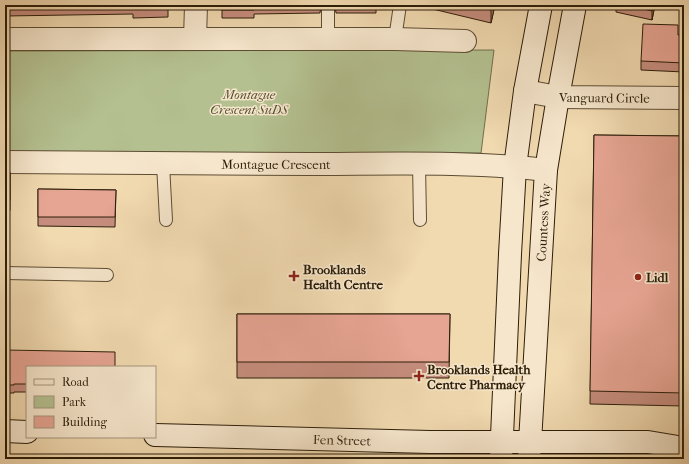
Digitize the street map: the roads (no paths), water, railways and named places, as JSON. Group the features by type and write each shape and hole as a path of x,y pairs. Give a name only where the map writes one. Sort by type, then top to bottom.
{"street":[{"path":"195,39 196,5"},
{"path":"501,450 515,167 525,91 541,5"},
{"name":"Countess Way","path":"530,451 546,170 575,5"},
{"path":"5,39 395,38 465,41"},
{"name":"Vanguard Circle","path":"525,91 558,97 684,98"},
{"name":"Montague Crescent","path":"5,162 163,164 419,164 515,167 546,170"},
{"path":"5,431 26,432"},
{"name":"Fen Street","path":"156,435 430,442 501,450 530,451 648,442 684,448"}],"lane":[{"path":"328,5 328,38"},
{"path":"395,38 400,5"},
{"path":"163,164 166,220"},
{"path":"419,164 420,220"},
{"path":"5,274 107,275"}],"place":[{"name":"Brooklands Health Centre","path":"294,276"},
{"name":"Lidl","path":"638,277"},
{"name":"Brooklands Health Centre Pharmacy","path":"419,376"}],"park label":[{"name":"Montague Crescent SuDS","path":"249,102"}]}
